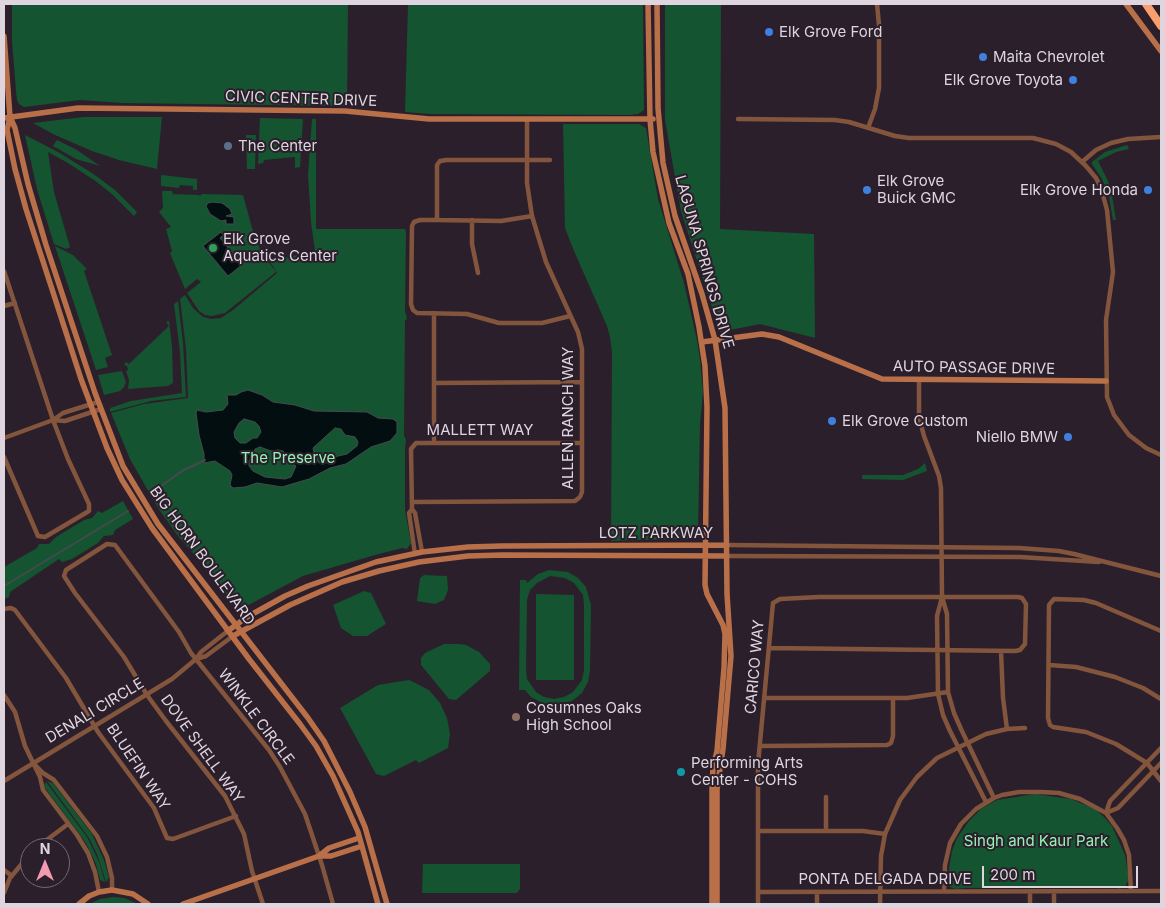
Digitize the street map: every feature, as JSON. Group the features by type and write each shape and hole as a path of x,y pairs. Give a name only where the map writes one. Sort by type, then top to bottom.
{"highway":[{"path":"1146,4 1161,26"}],"street":[{"name":"LAGUNA SPRINGS DRIVE","path":"648,4 650,119 653,152 669,223 688,274 705,366 707,407 706,590 725,634 717,751 713,767 712,904"},
{"name":"LAGUNA SPRINGS DRIVE","path":"657,4 659,118 663,163 675,216 702,294 715,340 723,385 726,426 727,556 731,656 723,750 717,789 718,904"},
{"path":"868,128 875,109 879,88 877,4"},
{"path":"1126,4 1161,52"},
{"name":"BIG HORN BOULEVARD","path":"4,36 7,130 26,209 90,404 113,461 139,509 316,746 342,796 359,838 378,904"},
{"name":"CIVIC CENTER DRIVE","path":"7,118 78,108 170,108 345,110 429,119 659,118"},
{"name":"BIG HORN BOULEVARD","path":"7,118 15,128 35,208 98,402 123,466 170,540 308,718 328,749 365,827 386,904"},
{"path":"738,119 823,119 849,122 886,134 908,138 1033,138 1065,148 1091,172 1101,188 1108,210 1113,272 1106,320 1106,381 1110,405 1124,429 1137,442 1161,455"},
{"name":"ALLEN RANCH WAY","path":"412,502 575,501 582,492 582,349 578,332 546,262 532,216 527,184 527,120"},
{"path":"1082,162 1096,150 1111,144 1128,139 1161,137"},
{"path":"437,220 437,165 440,161 550,160"},
{"path":"532,216 501,221 420,220 414,222 412,226 411,304 413,310 417,313 467,314 506,323 542,323 570,316"},
{"path":"472,220 472,244 478,273"},
{"path":"4,271 53,420 68,459 89,504 89,511 45,537 38,536 4,457"},
{"path":"4,306 15,303"},
{"path":"434,313 434,442"},
{"name":"AUTO PASSAGE DRIVE","path":"702,342 762,334 779,337 882,379 1106,381"},
{"path":"920,380 919,417 939,476 941,488 942,597 937,616 938,694 943,715 986,802"},
{"path":"434,383 582,382"},
{"path":"4,438 53,420 63,413 98,402"},
{"path":"53,420 65,421 101,409"},
{"name":"MALLETT WAY","path":"415,554 409,513 412,509 412,445 421,442 582,443"},
{"name":"MALLETT WAY","path":"412,509 415,513 422,552"},
{"name":"WINKLE CIRCLE","path":"147,694 124,656 64,576 66,570 107,544 115,546 179,632 196,659 269,750 280,767 302,808 333,904"},
{"name":"LOTZ PARKWAY","path":"229,630 285,596 376,562 422,552 468,547 1020,548 1059,551 1161,576"},
{"name":"LOTZ PARKWAY","path":"233,636 290,605 342,582 419,562 468,556 1020,557 1100,562"},
{"name":"CARICO WAY","path":"758,904 758,764 770,648 772,607 776,600 819,597 942,597"},
{"path":"770,648 1001,651 1020,650 1025,644 1026,604 1018,597 942,597"},
{"path":"942,597 947,614 948,692 954,713 967,743 994,798"},
{"path":"1161,632 1096,603 1084,600 1054,599 1049,605 1048,718 1050,725 1098,736 1116,744 1147,763 1161,781"},
{"path":"4,609 11,608 15,610 66,678 94,726"},
{"name":"DENALI CIRCLE","path":"4,781 35,765 94,726 172,679 196,659 201,652 229,630"},
{"name":"DENALI CIRCLE","path":"196,659 206,656 233,636"},
{"path":"1001,651 1003,698 1007,729"},
{"path":"1049,666 1076,667 1115,677 1143,688 1161,699"},
{"path":"765,698 893,698 920,697 948,692"},
{"name":"DOVE SHELL WAY","path":"147,694 225,796 244,834 255,878 264,904"},
{"path":"4,695 15,712 25,746 40,777 43,790 88,853 95,872 99,892"},
{"path":"760,746 887,745 893,736 893,698"},
{"name":"BLUEFIN WAY","path":"94,726 154,808 167,838 173,839 236,816"},
{"path":"880,904 881,856 885,834 900,800 917,777 937,758 986,734 1007,729 1024,728"},
{"path":"1106,813 1110,801 1161,748"},
{"path":"1106,813 1118,808 1161,764"},
{"path":"35,765 54,780 97,836 107,857 112,878 112,890"},
{"path":"944,891 945,865 950,843 961,824 986,802 1018,792 1059,793 1080,799 1106,813 1118,828 1129,855 1131,891"},
{"path":"826,797 826,831"},
{"path":"49,838 68,824"},
{"path":"758,831 870,831 885,834"},
{"path":"319,856 329,848 359,838"},
{"path":"183,904 319,856 331,856 362,846"},
{"path":"4,893 12,876 20,866"},
{"path":"4,870 12,876"},
{"path":"79,904 89,896 112,890 133,894 148,904"},
{"name":"PONTA DELGADA DRIVE","path":"758,892 1161,891"},
{"path":"817,892 817,904"},
{"path":"1030,892 1030,904"},
{"path":"1054,892 1054,904"}],"green space":[{"path":"12,4 348,4 347,106 122,103 80,100 24,107 17,100 12,41"},
{"path":"408,4 643,4 644,110 638,114 630,115 430,114 405,112"},
{"path":"665,4 721,4 720,229 814,234 815,338 760,324 720,332 681,211 665,120"},
{"path":"83,117 162,117 157,169 92,151 33,123"},
{"path":"260,118 303,119 300,167 295,168 295,157 264,160 263,163 258,164"},
{"name":"The Preserve","path":"312,119 316,119 316,229 405,229 406,232 405,510 411,543 407,549 402,548 375,555 303,576 241,609 237,609 158,508 130,459 111,413 144,404 188,398 186,349 180,299 185,295 193,308 203,317 211,319 221,318 277,273 269,260 275,257 276,260 315,251 308,175"},
{"path":"563,124 639,124 646,128 658,199 684,283 700,359 703,392 700,424 698,533 693,539 611,541 612,352 607,326 565,228"},
{"path":"25,135 92,173 115,190 137,212 134,216 97,182 48,152 54,192 70,247 66,249 54,244 37,189"},
{"path":"246,135 256,135 255,169 247,169"},
{"path":"57,140 77,150 100,166 76,159 53,146"},
{"path":"1127,145 1129,149 1116,152 1098,161 1108,181 1112,196 1116,220 1113,220 1109,196 1092,162 1105,152"},
{"path":"161,175 197,179 197,190 193,190 193,186 180,185 179,188 161,186"},
{"name":"Elk Grove Aquatics Center","path":"162,191 172,191 173,194 200,196 202,194 243,195 254,235 262,253 276,272 225,313 212,316 205,315 199,311 187,293 201,282 197,279 185,289 170,253 172,251 166,229 171,227 159,212 163,208"},
{"path":"55,246 73,255 87,269 84,271 112,355 105,358 108,367 96,370"},
{"path":"178,301 186,397 151,401 110,412 110,408 131,401 182,393 180,352 174,304"},
{"path":"169,321 173,383 168,386 128,389 129,380 126,371 128,370 127,366 124,365 126,362 129,364 169,326 166,322"},
{"path":"122,371 126,382 124,387 120,391 104,395 98,375"},
{"path":"925,463 927,471 903,480 862,479 862,475 903,475 918,469"},
{"path":"123,501 133,519 115,530 113,535 104,536 98,543 72,559 62,562 59,559 10,592 9,597 4,599 4,567 37,548 39,544 49,544 56,537 84,520 92,518 98,511 102,513"},
{"path":"549,570 568,572 578,578 586,587 591,605 590,670 588,682 582,693 572,701 554,705 542,703 531,697 525,690 519,690 520,580 526,580 527,583 538,574","holes":["550,576 565,578 574,583 583,595 584,670 582,680 573,692 564,697 554,699 544,697 536,692 527,679 527,600 530,590 537,583"]},
{"path":"424,575 447,576 448,590 444,600 435,604 417,601 420,578"},
{"path":"364,591 371,593 386,624 367,636 353,636 341,628 333,605"},
{"path":"536,594 574,595 574,680 536,680"},
{"path":"444,644 466,645 479,652 490,664 490,671 456,700 449,699 421,665 421,658 425,653"},
{"path":"409,680 429,690 440,703 447,718 450,734 448,748 419,763 416,760 384,776 376,774 340,708 378,685"},
{"path":"47,781 53,783 92,834 104,860 109,877 106,882 97,854 89,838"},
{"path":"46,782 87,837 99,862 105,882 100,880 96,864 86,843 45,788"},
{"name":"Singh and Kaur Park","path":"1035,794 1071,799 1095,809 1104,817 1112,826 1125,855 1129,879 1125,887 1119,889 1116,887 955,889 950,887 947,881 952,851 957,838 969,821 981,809 997,800"},
{"path":"423,864 520,864 520,889 517,893 422,893"},
{"path":"124,898 138,904 90,904 100,899"}],"shaded area":[{"path":"212,202 222,203 230,209 232,214 226,216 234,217 234,224 226,224 226,220 221,221 210,214 206,206"},
{"path":"221,232 223,235 220,238 242,265 228,276 203,246"},
{"path":"248,390 262,395 273,402 295,405 314,411 367,412 378,418 393,419 397,422 397,433 390,441 371,447 346,464 330,468 309,479 282,487 257,483 233,488 230,485 232,475 230,471 215,461 204,463 196,413 197,410 206,412 223,410 228,404 227,395 236,395","holes":["244,419 255,422 261,432 257,438 253,438 246,443 240,443 235,438 234,432 239,423","335,428 341,429 345,435 355,437 358,442 357,446 347,454 334,457 326,463 319,463 315,458 313,448","260,447 271,451 283,451 288,461 296,466 291,477 285,479 265,477 253,471 249,466 249,461 255,449"]}],"waterway":[{"path":"160,487 182,471 205,460"},
{"path":"4,586 128,511"}],"place":[{"name":"Elk Grove Ford","path":"769,32"},
{"name":"Maita Chevrolet","path":"983,57"},
{"name":"Elk Grove Toyota","path":"1073,80"},
{"name":"The Center","path":"228,146"},
{"name":"Elk Grove Buick GMC","path":"867,190"},
{"name":"Elk Grove Honda","path":"1148,190"},
{"name":"Elk Grove Aquatics Center","path":"213,248"},
{"name":"Elk Grove Custom","path":"832,421"},
{"name":"Niello BMW","path":"1068,437"},
{"name":"Cosumnes Oaks High School","path":"516,717"},
{"name":"Performing Arts Center - COHS","path":"681,772"}]}
